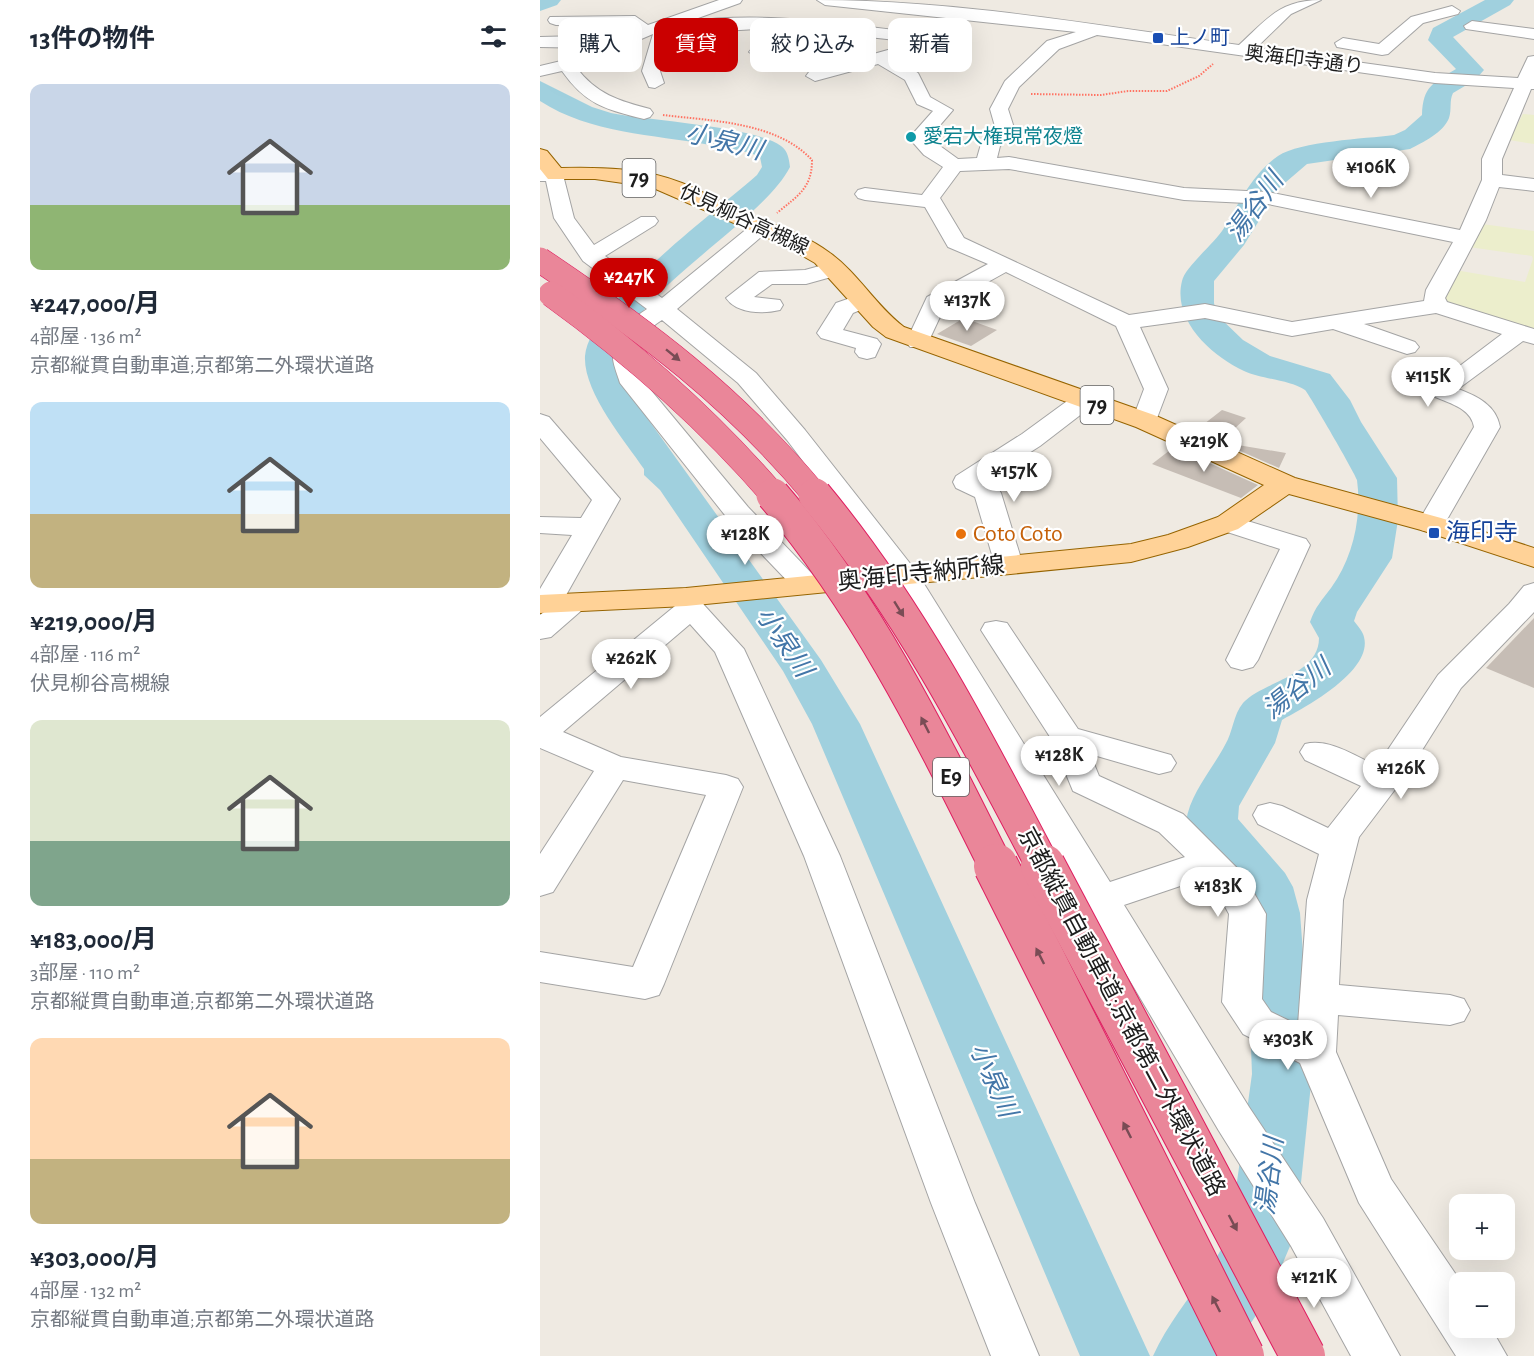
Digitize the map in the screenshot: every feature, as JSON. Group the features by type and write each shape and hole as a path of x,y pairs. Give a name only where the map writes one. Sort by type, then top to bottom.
{"highway":[{"name":"京都縦貫自動車道;京都第二外環状道路","path":"540,260 660,346 729,402 782,456 840,524 950,690 1303,1356"},
{"name":"京都縦貫自動車道;京都第二外環状道路","path":"540,286 640,362 695,411 748,465 803,533 852,603 913,701 1242,1356"}],"main road":[{"path":"540,155 548,175"},
{"name":"伏見柳谷高槻線","path":"548,175 595,173 652,181 674,187 716,209 792,240 823,258 862,301 895,332 918,342 1146,421 1285,484 1431,524 1534,558"},
{"name":"奥海印寺納所線","path":"550,610 694,600 798,585 906,577 1131,552 1179,541 1228,523 1285,484"}],"street":[{"path":"642,34 734,0"},
{"name":"奥海印寺通り","path":"833,0 958,13 1378,70 1455,79 1529,84"},
{"path":"1235,51 1258,35 1285,11 1313,0"},
{"path":"680,4 698,13"},
{"path":"1378,70 1389,44 1417,21 1452,11"},
{"path":"951,18 958,13"},
{"path":"556,20 635,21 663,34 662,44 651,71 655,83"},
{"path":"653,30 705,23 750,24"},
{"path":"1473,26 1534,34"},
{"path":"986,162 991,144 1006,130 999,109 1011,85 1053,45 1095,31"},
{"path":"1352,32 1389,44"},
{"path":"1258,35 1281,38"},
{"path":"540,42 558,42"},
{"path":"1323,42 1389,44"},
{"path":"815,76 888,56"},
{"path":"880,58 912,77 923,100 944,110 918,138 931,151 954,165 986,162 1009,163 1184,194 1260,197 1466,238"},
{"path":"1437,306 1434,298 1437,290 1466,238 1492,180 1492,159 1529,84 1534,61"},
{"path":"543,71 558,67"},
{"path":"571,72 584,91 597,99 644,113"},
{"path":"954,165 936,186 930,198 956,242 1126,322 1197,311 1292,330 1437,306 1526,335"},
{"path":"548,175 564,218 591,256 662,307 747,378 796,435 906,577 1234,1119 1307,1232 1376,1356"},
{"path":"1492,180 1534,185"},
{"path":"865,194 933,202"},
{"path":"591,256 648,221"},
{"path":"759,226 645,320 630,338 625,358 632,383 798,585"},
{"path":"918,342 935,302 1005,264"},
{"path":"772,305 761,307 737,298 767,278 806,277 834,269"},
{"path":"862,301 844,308 828,333 869,344 867,352"},
{"path":"1126,322 1156,389 1146,421"},
{"path":"1335,323 1407,347"},
{"path":"1431,524 1486,427 1487,418 1481,411 1440,390 1526,335"},
{"path":"1009,565 987,494 966,482 1031,440 1083,401"},
{"path":"540,422 606,499 550,610"},
{"path":"540,459 575,462"},
{"path":"1228,523 1296,546 1242,660"},
{"path":"540,525 590,527"},
{"path":"1286,1038 1320,998 1325,900 1342,834 1382,782 1449,682 1520,610 1534,592"},
{"path":"540,967 645,984 726,787 614,767 540,735 694,600 729,649 822,856 953,1203 1015,1356"},
{"path":"996,630 1068,740 1085,783 1171,823 1230,883 1248,914 1242,1002 1286,1038 1374,1190 1449,1303"},
{"path":"1068,740 1081,740 1159,763"},
{"path":"1317,752 1382,782"},
{"path":"540,883 614,767"},
{"path":"1270,815 1338,848"},
{"path":"1100,899 1211,862"},
{"path":"1320,998 1450,1010"},
{"path":"1471,1338 1483,1356"}],"path":[{"path":"1006,94 1101,95 1128,91 1167,91 1199,76 1235,51"},
{"path":"644,113 738,126 775,135 798,145 811,158 813,175 800,195 759,226"}],"green space":[{"path":"1523,114 1534,115 1534,144 1509,140"},
{"path":"1482,224 1534,231 1534,331 1444,304 1455,270 1525,282 1532,256 1469,247"}],"building":[{"path":"964,318 997,330 971,346 937,334"},
{"path":"1222,410 1246,418 1220,442 1286,453 1279,468 1195,431"},
{"path":"1174,447 1258,485 1241,498 1152,464"},
{"path":"1534,618 1534,688 1486,668"}],"waterway":[{"name":"小泉川","path":"540,4 549,0"},
{"name":"湯谷川","path":"1188,1356 1244,1276 1263,1232 1282,1074 1273,913 1266,887 1212,822 1214,806 1251,743 1261,712 1312,682 1336,660 1342,649 1342,638 1332,622 1336,609 1348,596 1371,558 1377,520 1377,478 1342,422 1332,400 1317,382 1257,364 1231,347 1201,319 1197,303 1198,280 1228,245 1268,182 1287,163 1299,156 1400,143 1415,136 1435,118 1436,100 1440,92 1448,84 1471,70 1440,40 1442,33 1502,0"},
{"name":"小泉川","path":"540,89 561,103 606,120 738,141 773,153 776,167 769,180 672,265 623,316 608,338 603,357 606,372 626,416 664,469 664,475 674,482 805,670 836,724 1115,1356"}],"place":[{"name":"上ノ町","path":"1158,38"},
{"name":"愛宕大権現常夜燈","path":"911,137"},
{"name":"海印寺","path":"1434,533"},
{"name":"Coto Coto","path":"961,534"}]}
